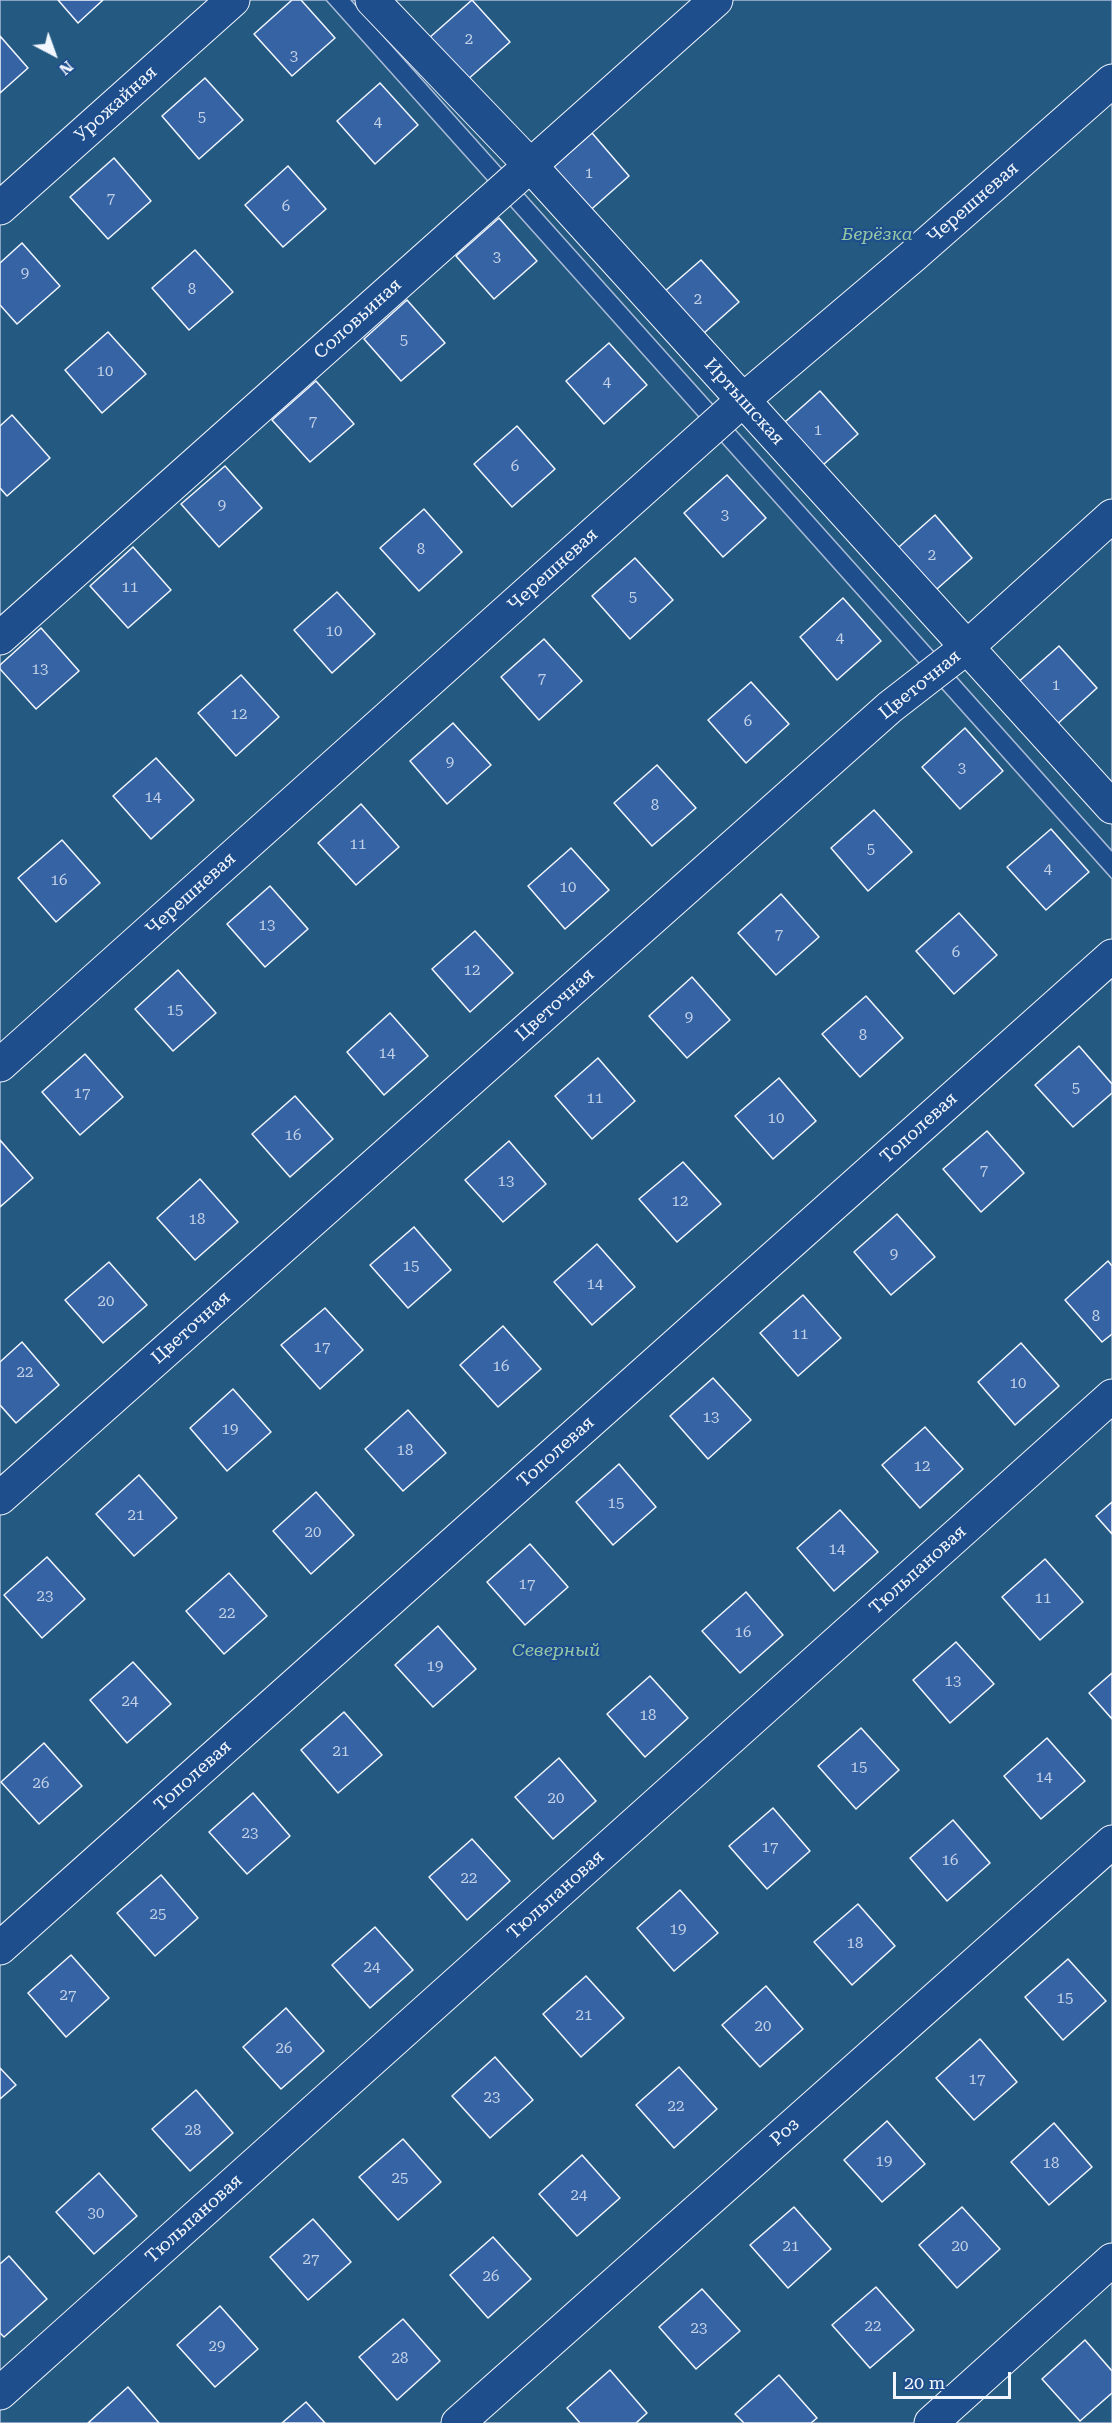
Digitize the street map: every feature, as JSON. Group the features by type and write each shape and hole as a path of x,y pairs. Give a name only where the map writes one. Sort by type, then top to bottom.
{"street":[{"name":"Урожайная","path":"0,208 232,0"},
{"name":"Иртышская","path":"372,0 529,164 1112,807"},
{"name":"Соловьиная","path":"0,638 529,164 716,0"},
{"name":"Черешневая","path":"0,1065 743,400 913,256 1112,81"},
{"name":"Цветочная","path":"0,1498 890,707 966,648 1112,516"},
{"name":"Тополевая","path":"0,1948 1112,956"},
{"name":"Тюльпановая","path":"0,2393 1112,1396"},
{"name":"Роз","path":"458,2423 1112,1842"},
{"path":"931,2423 1112,2260"}],"green space":[{"name":"Северный","path":"0,0 326,0 1112,879 1112,2423 0,2423"},
{"name":"Берёзка","path":"351,0 1112,0 1112,851"}],"building":[{"path":"58,0 103,0 78,23"},
{"path":"292,0 301,0 335,38 292,76 254,34"},
{"path":"472,0 510,42 466,81 429,38"},
{"path":"0,36 28,68 0,93"},
{"path":"205,78 243,120 199,159 162,116"},
{"path":"380,83 418,125 375,164 337,121"},
{"path":"592,133 629,176 586,214 548,172"},
{"path":"114,158 151,201 108,239 70,197"},
{"path":"288,166 326,209 283,247 245,205"},
{"path":"499,218 537,261 494,299 456,256"},
{"path":"22,243 60,286 17,324 0,305 0,263"},
{"path":"195,250 233,292 189,330 152,288"},
{"path":"701,260 739,302 695,341 657,298"},
{"path":"407,300 445,343 401,381 364,339"},
{"path":"108,332 146,374 102,413 65,370"},
{"path":"609,343 647,385 604,424 566,381"},
{"path":"316,381 354,424 310,462 272,420"},
{"path":"820,391 858,434 815,472 777,429"},
{"path":"12,415 50,458 7,496 0,488 0,426"},
{"path":"517,426 555,469 512,507 474,464"},
{"path":"225,466 262,508 219,547 181,504"},
{"path":"727,475 766,518 723,557 684,513"},
{"path":"424,509 462,552 419,591 380,548"},
{"path":"935,515 972,558 929,596 891,554"},
{"path":"133,547 171,590 128,628 90,586"},
{"path":"635,558 673,600 630,639 592,596"},
{"path":"337,592 375,634 332,673 294,630"},
{"path":"843,598 881,641 837,680 800,637"},
{"path":"41,628 79,671 36,709 0,669 0,665"},
{"path":"544,639 582,681 539,720 501,677"},
{"path":"1059,646 1097,688 1054,727 1016,684"},
{"path":"241,675 279,717 236,756 198,713"},
{"path":"751,682 789,724 746,763 708,720"},
{"path":"453,723 491,765 447,804 410,761"},
{"path":"965,728 1003,771 960,809 922,767"},
{"path":"156,758 194,800 151,839 113,796"},
{"path":"657,765 696,808 652,846 614,803"},
{"path":"361,804 399,847 356,885 318,843"},
{"path":"874,810 912,852 868,891 831,848"},
{"path":"1051,829 1089,872 1046,910 1007,867"},
{"path":"62,840 100,883 56,922 18,878"},
{"path":"571,848 609,890 565,929 528,886"},
{"path":"270,886 308,929 265,967 227,924"},
{"path":"781,894 819,937 776,975 738,933"},
{"path":"959,913 997,955 954,994 916,951"},
{"path":"475,931 513,973 470,1012 432,969"},
{"path":"178,970 216,1013 173,1051 135,1009"},
{"path":"692,977 730,1020 687,1058 649,1016"},
{"path":"866,996 903,1038 860,1077 822,1034"},
{"path":"390,1013 428,1056 384,1095 347,1052"},
{"path":"1079,1046 1112,1084 1112,1093 1073,1127 1035,1085"},
{"path":"85,1054 123,1097 80,1135 42,1092"},
{"path":"598,1058 635,1101 592,1139 555,1096"},
{"path":"779,1078 816,1121 773,1159 735,1116"},
{"path":"295,1096 333,1139 290,1177 252,1134"},
{"path":"987,1131 1024,1173 981,1212 943,1169"},
{"path":"0,1140 33,1178 0,1207"},
{"path":"509,1141 546,1184 503,1222 465,1180"},
{"path":"683,1162 721,1204 677,1242 639,1199"},
{"path":"200,1179 238,1222 195,1260 157,1218"},
{"path":"897,1214 935,1257 891,1295 854,1252"},
{"path":"414,1227 451,1270 408,1308 370,1265"},
{"path":"597,1244 635,1287 592,1325 554,1282"},
{"path":"1108,1261 1112,1266 1112,1334 1102,1342 1065,1300"},
{"path":"109,1262 147,1305 103,1343 65,1300"},
{"path":"803,1295 841,1338 798,1376 760,1333"},
{"path":"325,1308 363,1350 320,1389 281,1345"},
{"path":"503,1326 541,1369 498,1407 460,1365"},
{"path":"22,1342 59,1385 16,1423 0,1405 0,1362"},
{"path":"1021,1343 1059,1386 1015,1425 978,1382"},
{"path":"713,1378 751,1420 708,1459 670,1416"},
{"path":"233,1389 271,1432 227,1471 190,1428"},
{"path":"408,1410 446,1453 403,1491 365,1449"},
{"path":"925,1427 963,1469 920,1508 882,1465"},
{"path":"619,1464 656,1507 613,1545 576,1502"},
{"path":"139,1475 177,1518 134,1556 96,1514"},
{"path":"316,1492 354,1535 311,1574 273,1531"},
{"path":"1112,1502 1112,1534 1096,1516"},
{"path":"840,1510 878,1552 834,1591 797,1548"},
{"path":"530,1544 568,1587 525,1625 487,1582"},
{"path":"47,1557 85,1599 42,1638 4,1595"},
{"path":"1045,1559 1083,1602 1040,1640 1002,1597"},
{"path":"229,1573 267,1616 224,1654 186,1611"},
{"path":"746,1592 783,1635 740,1673 702,1631"},
{"path":"438,1626 476,1669 433,1707 395,1665"},
{"path":"956,1642 994,1684 950,1723 913,1680"},
{"path":"133,1662 171,1704 127,1743 90,1700"},
{"path":"1112,1673 1112,1719 1089,1693"},
{"path":"650,1676 688,1718 645,1757 607,1714"},
{"path":"344,1712 382,1755 338,1793 301,1750"},
{"path":"861,1728 899,1770 856,1809 818,1766"},
{"path":"1047,1738 1085,1781 1041,1819 1004,1776"},
{"path":"44,1743 82,1786 39,1824 1,1782"},
{"path":"559,1758 596,1801 553,1839 515,1797"},
{"path":"253,1793 290,1836 247,1874 209,1832"},
{"path":"773,1808 810,1851 767,1889 729,1846"},
{"path":"953,1820 990,1863 947,1901 910,1858"},
{"path":"472,1839 510,1881 467,1920 429,1877"},
{"path":"161,1875 198,1918 155,1956 117,1913"},
{"path":"680,1890 718,1933 674,1971 637,1928"},
{"path":"858,1904 895,1946 852,1985 814,1942"},
{"path":"375,1927 413,1970 370,2008 332,1965"},
{"path":"71,1955 109,1998 66,2037 28,1993"},
{"path":"1068,1959 1106,2001 1063,2040 1025,1997"},
{"path":"586,1976 624,2018 581,2057 543,2014"},
{"path":"766,1986 803,2029 760,2067 722,2025"},
{"path":"286,2008 324,2051 281,2089 243,2047"},
{"path":"980,2039 1017,2082 974,2120 936,2078"},
{"path":"495,2057 533,2100 490,2138 452,2096"},
{"path":"679,2067 717,2109 674,2148 636,2105"},
{"path":"0,2068 16,2085 0,2099"},
{"path":"196,2090 233,2133 190,2171 152,2129"},
{"path":"887,2121 925,2164 882,2202 844,2160"},
{"path":"1054,2123 1092,2167 1049,2205 1011,2162"},
{"path":"403,2139 441,2182 398,2220 359,2177"},
{"path":"582,2155 620,2198 577,2236 539,2194"},
{"path":"99,2173 137,2216 94,2254 56,2212"},
{"path":"794,2207 831,2249 788,2288 750,2245"},
{"path":"962,2207 1000,2249 957,2288 919,2245"},
{"path":"313,2219 351,2262 308,2300 270,2257"},
{"path":"493,2237 531,2279 488,2318 450,2275"},
{"path":"9,2256 47,2299 4,2337 0,2333 0,2264"},
{"path":"876,2287 914,2330 870,2368 832,2325"},
{"path":"702,2289 740,2331 696,2369 659,2327"},
{"path":"220,2306 258,2349 215,2387 177,2345"},
{"path":"403,2319 440,2361 397,2400 359,2357"},
{"path":"1085,2340 1112,2371 1112,2393 1080,2421 1042,2379"},
{"path":"610,2370 647,2413 636,2423 580,2423 567,2408"},
{"path":"779,2375 817,2418 811,2423 744,2423 735,2414"},
{"path":"128,2387 159,2423 88,2423"},
{"path":"306,2402 325,2423 282,2423"}]}
